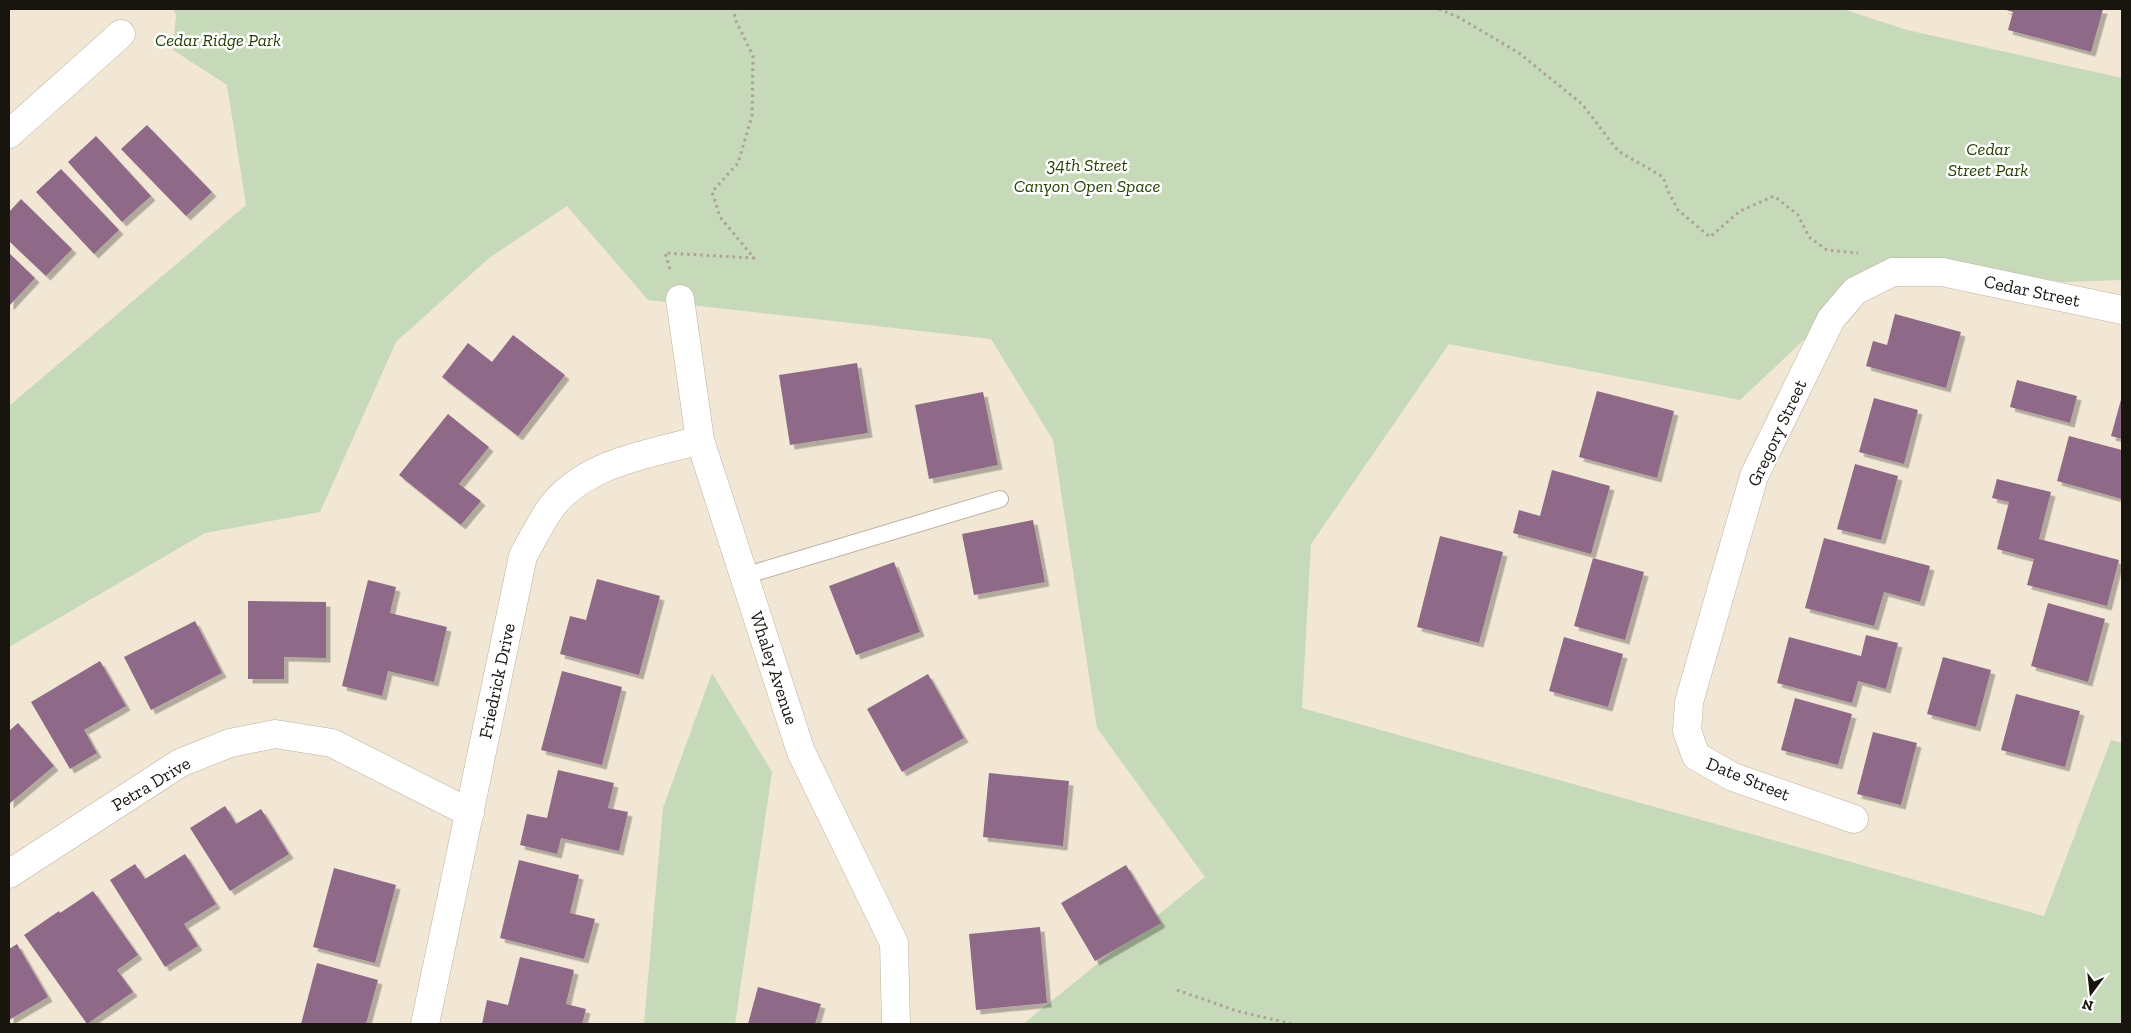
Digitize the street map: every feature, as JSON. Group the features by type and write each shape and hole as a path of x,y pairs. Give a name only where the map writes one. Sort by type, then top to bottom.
{"street":[{"path":"9,134 121,34"},
{"name":"Gregory Street","path":"1689,702 1754,476 1831,319 1855,291 1893,272 1942,272"},
{"name":"Cedar Street","path":"1942,272 2122,310"},
{"name":"Whaley Avenue","path":"680,300 700,440 801,752 894,943 896,1024"},
{"name":"Friedrick Drive","path":"425,1024 523,556 551,508 578,480 605,467 700,440"},
{"name":"Date Street","path":"1689,702 1686,732 1696,756 1733,776 1854,819"},
{"name":"Petra Drive","path":"9,874 180,763 230,743 275,734 332,743 470,813"}],"lane":[{"path":"744,576 1000,499"}],"path":[{"path":"680,300 665,253 754,258 720,217 712,192 738,163 752,116 754,56 735,19 734,9"},
{"path":"1439,9 1458,17 1519,53 1582,104 1618,151 1663,177 1668,193 1678,210 1710,237 1740,211 1774,196 1798,215 1809,237 1827,250 1859,253 1882,278"},
{"path":"1177,990 1237,1011 1292,1024"}],"green space":[{"path":"173,9 1843,9 1907,30 2122,78 2122,280 2063,282 1922,259 1891,258 1740,400 1449,344 1311,544 1302,708 2044,916 2111,740 2122,743 2122,1024 1023,1024 1205,877 1097,728 1053,440 991,339 648,300 567,206 489,258 396,342 320,512 205,533 9,647 9,406 246,205 227,85 173,50 176,15"},
{"path":"712,673 772,772 735,1024 644,1024 663,808"}],"building":[{"path":"2003,9 2103,9 2091,52 2008,30 2013,12"},
{"path":"147,125 212,192 186,216 121,149"},
{"path":"96,136 151,196 122,222 68,162"},
{"path":"61,169 119,230 94,254 36,192"},
{"path":"21,199 72,249 46,276 9,241 9,212"},
{"path":"9,253 35,278 9,306"},
{"path":"1895,314 1961,332 1946,388 1866,366 1873,341 1887,345"},
{"path":"513,335 565,375 518,436 442,377 468,343 492,362"},
{"path":"857,363 868,433 790,445 779,375"},
{"path":"2017,380 2077,396 2070,423 2010,407"},
{"path":"1597,391 1674,411 1657,478 1579,457"},
{"path":"983,392 998,465 929,479 915,405"},
{"path":"2122,396 2122,439 2111,436"},
{"path":"1874,398 1918,410 1904,464 1859,452"},
{"path":"448,414 489,447 459,484 481,501 461,525 399,475"},
{"path":"2069,436 2122,450 2122,499 2057,481"},
{"path":"1855,464 1898,476 1881,540 1837,529"},
{"path":"1552,470 1610,486 1591,554 1513,533 1519,510 1540,516"},
{"path":"1997,479 2051,492 2039,539 2119,560 2107,606 2027,585 2034,559 1997,549 2009,502 1992,498"},
{"path":"1033,520 1045,582 974,595 962,534"},
{"path":"1440,536 1503,552 1479,643 1417,627"},
{"path":"1824,538 1930,566 1920,602 1884,592 1874,626 1805,608"},
{"path":"1593,558 1644,572 1625,640 1574,626"},
{"path":"894,562 920,632 856,655 829,586"},
{"path":"597,579 660,596 639,675 560,654 570,616 586,620"},
{"path":"368,580 396,587 390,613 447,627 434,682 388,671 382,696 342,686"},
{"path":"248,601 326,602 326,658 284,657 284,679 248,679"},
{"path":"2048,603 2105,619 2088,682 2031,666"},
{"path":"195,621 222,673 151,710 124,657"},
{"path":"1866,635 1898,643 1886,689 1858,681 1852,703 1777,683 1789,637 1861,656"},
{"path":"1564,637 1623,654 1608,707 1549,691"},
{"path":"1943,657 1991,670 1976,727 1927,714"},
{"path":"100,661 126,706 84,730 97,753 70,769 31,702"},
{"path":"562,671 622,687 602,765 541,750"},
{"path":"928,674 964,738 902,772 867,709"},
{"path":"2016,694 2080,711 2065,767 2001,750"},
{"path":"1795,698 1852,714 1838,765 1781,750"},
{"path":"18,723 54,766 9,804 9,731"},
{"path":"1873,732 1917,743 1901,805 1857,794"},
{"path":"558,770 614,783 608,808 628,812 619,851 561,838 557,854 520,845 527,814 547,818"},
{"path":"989,773 1069,781 1063,846 983,837"},
{"path":"225,806 236,824 261,809 289,854 230,891 190,828"},
{"path":"185,854 216,904 184,924 198,946 165,967 110,880 135,864 145,879"},
{"path":"519,860 579,875 570,913 595,919 584,959 500,938"},
{"path":"1126,865 1161,923 1095,961 1061,903"},
{"path":"334,868 396,885 375,963 313,947"},
{"path":"93,891 138,955 117,970 133,992 87,1024 24,935"},
{"path":"1040,927 1047,1003 976,1010 969,934"},
{"path":"17,944 48,997 9,1020 9,949"},
{"path":"520,957 574,970 566,1004 586,1009 582,1024 482,1024 487,1000 508,1005"},
{"path":"317,963 378,980 366,1024 301,1024"},
{"path":"758,987 821,1004 815,1024 748,1024"}],"park label":[{"name":"Cedar Ridge Park","path":"218,40"},
{"name":"Cedar Street Park","path":"1988,159"},
{"name":"34th Street Canyon Open Space","path":"1087,175"}]}
